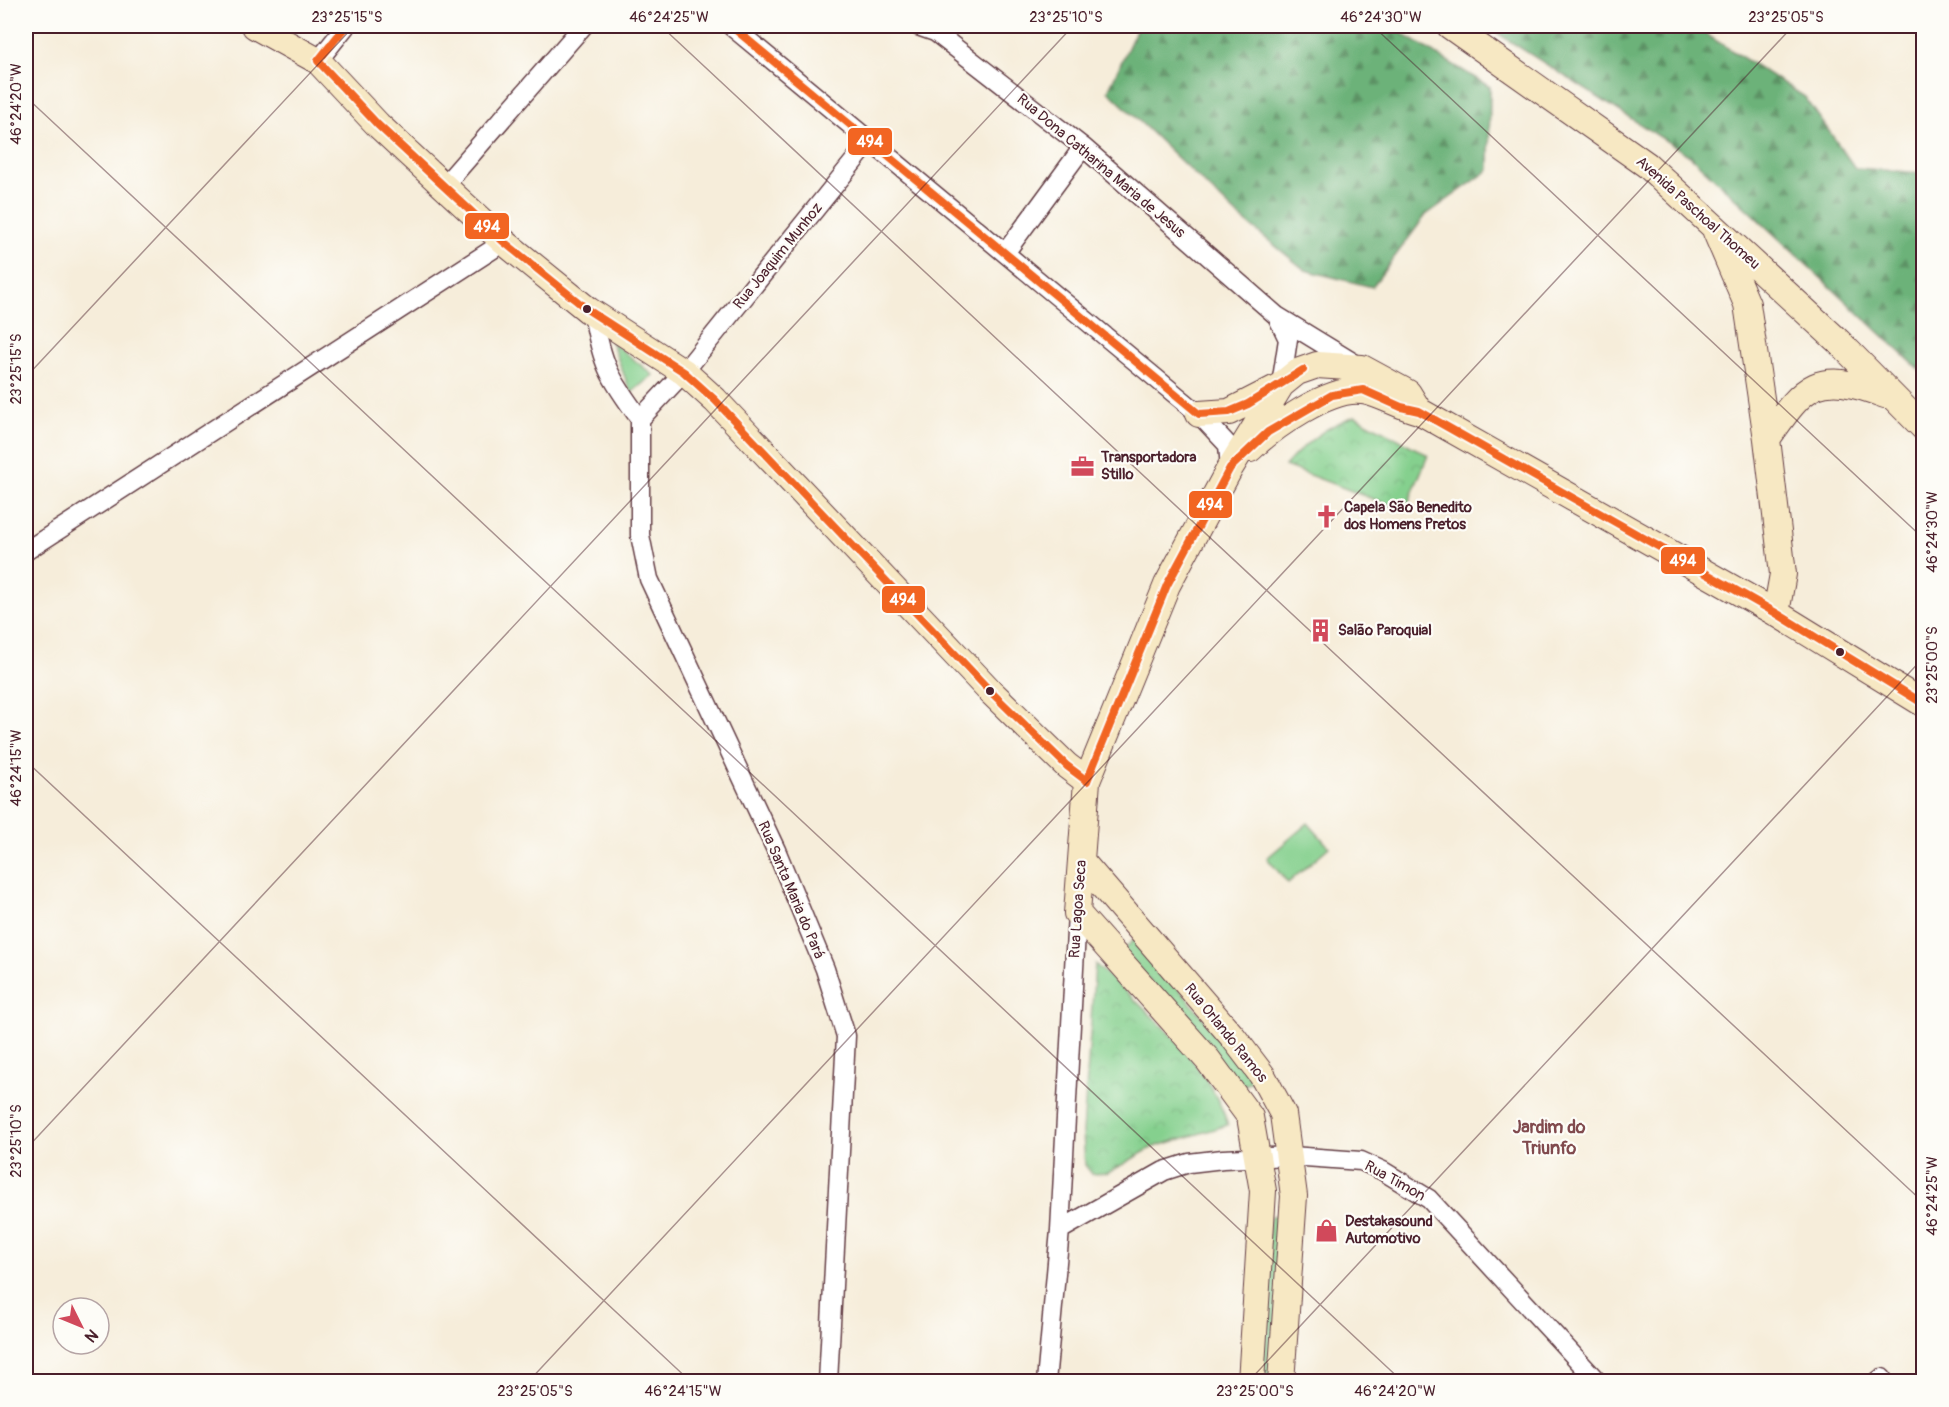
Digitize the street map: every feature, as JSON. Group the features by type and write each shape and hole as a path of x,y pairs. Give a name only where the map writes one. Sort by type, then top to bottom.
{"main road":[{"path":"255,26 318,62 443,187 504,242 592,313 684,372 715,400 990,691 1067,766 1087,781"},
{"name":"Avenida Paschoal Thomeu","path":"1450,26 1647,165 1839,342 1923,428"},
{"path":"1713,224 1747,304 1784,574 1776,613"},
{"name":"Rua Dona Catharina Maria de Jesus","path":"1230,468 1281,385 1297,372 1317,365 1362,368 1407,393 1419,411"},
{"path":"1767,439 1796,398 1825,382 1854,383 1894,398"},
{"path":"1199,414 1229,412 1281,385"},
{"name":"Rua Dona Catharina Maria de Jesus","path":"1230,468 1268,432 1332,395 1363,390 1401,407 1419,411 1776,613 1923,704"},
{"name":"Rua Lagoa Seca","path":"1077,913 1087,781 1167,585 1230,468"},
{"name":"Rua Orlando Ramos","path":"1082,862 1233,1037 1262,1075 1283,1114 1291,1156 1294,1196 1281,1382"},
{"name":"Rua Orlando Ramos","path":"1077,913 1193,1042 1250,1117 1263,1191 1251,1382"}],"street":[{"path":"318,62 346,26"},
{"path":"443,187 584,26"},
{"path":"731,26 1199,414 1228,445 1230,468"},
{"name":"Rua Dona Catharina Maria de Jesus","path":"918,26 935,32 1083,147 1277,316 1362,368"},
{"name":"Rua Joaquim Munhoz","path":"684,372 871,140"},
{"path":"1005,253 1083,147"},
{"path":"26,551 504,242"},
{"path":"592,313 600,354 611,380 640,419 684,372"},
{"name":"Rua Dona Catharina Maria de Jesus","path":"1277,316 1287,339 1281,385"},
{"name":"Rua Santa Maria do Pará","path":"640,419 640,535 649,579 776,850 825,969 846,1036 828,1382"},
{"name":"Rua Lagoa Seca","path":"1046,1382 1060,1230 1077,913"},
{"name":"Rua Timon","path":"1060,1230 1164,1171 1208,1160 1291,1156 1361,1161 1383,1171 1429,1199 1598,1382"}],"green space":[{"path":"1138,26 1390,26 1490,87 1489,170 1426,215 1372,287 1305,270 1236,214 1108,91"},
{"path":"1486,26 1693,26 1805,97 1855,168 1923,173 1923,373 1690,156"},
{"path":"611,341 653,375 631,393"},
{"path":"1355,416 1428,455 1405,511 1285,466 1317,436"},
{"path":"1308,823 1329,847 1288,883 1267,858"},
{"path":"1136,938 1255,1079 1240,1088 1123,950"},
{"path":"1095,964 1154,1017 1190,1057 1218,1101 1228,1125 1151,1148 1108,1173 1092,1174 1085,1165 1083,1132"},
{"path":"1270,1216 1285,1216 1272,1381 1257,1382"}],"transit line":[{"name":"494","path":"346,26 318,61 378,125 504,242 588,310 684,372 715,400 990,691 1067,766 1087,781 1167,585 1230,468 1268,432 1332,395 1363,390 1401,407 1419,411 1776,613 1924,704"},
{"name":"494","path":"731,26 1199,414 1229,412 1248,404 1303,370"}],"place":[{"name":"Transportadora Stillo","path":"1083,466"},
{"name":"Capela São Benedito dos Homens Pretos","path":"1326,516"},
{"name":"Salão Paroquial","path":"1320,630"},
{"name":"Destakasound Automotivo","path":"1327,1230"}],"district":[{"name":"Jardim do Triunfo","path":"1549,1137"}]}
